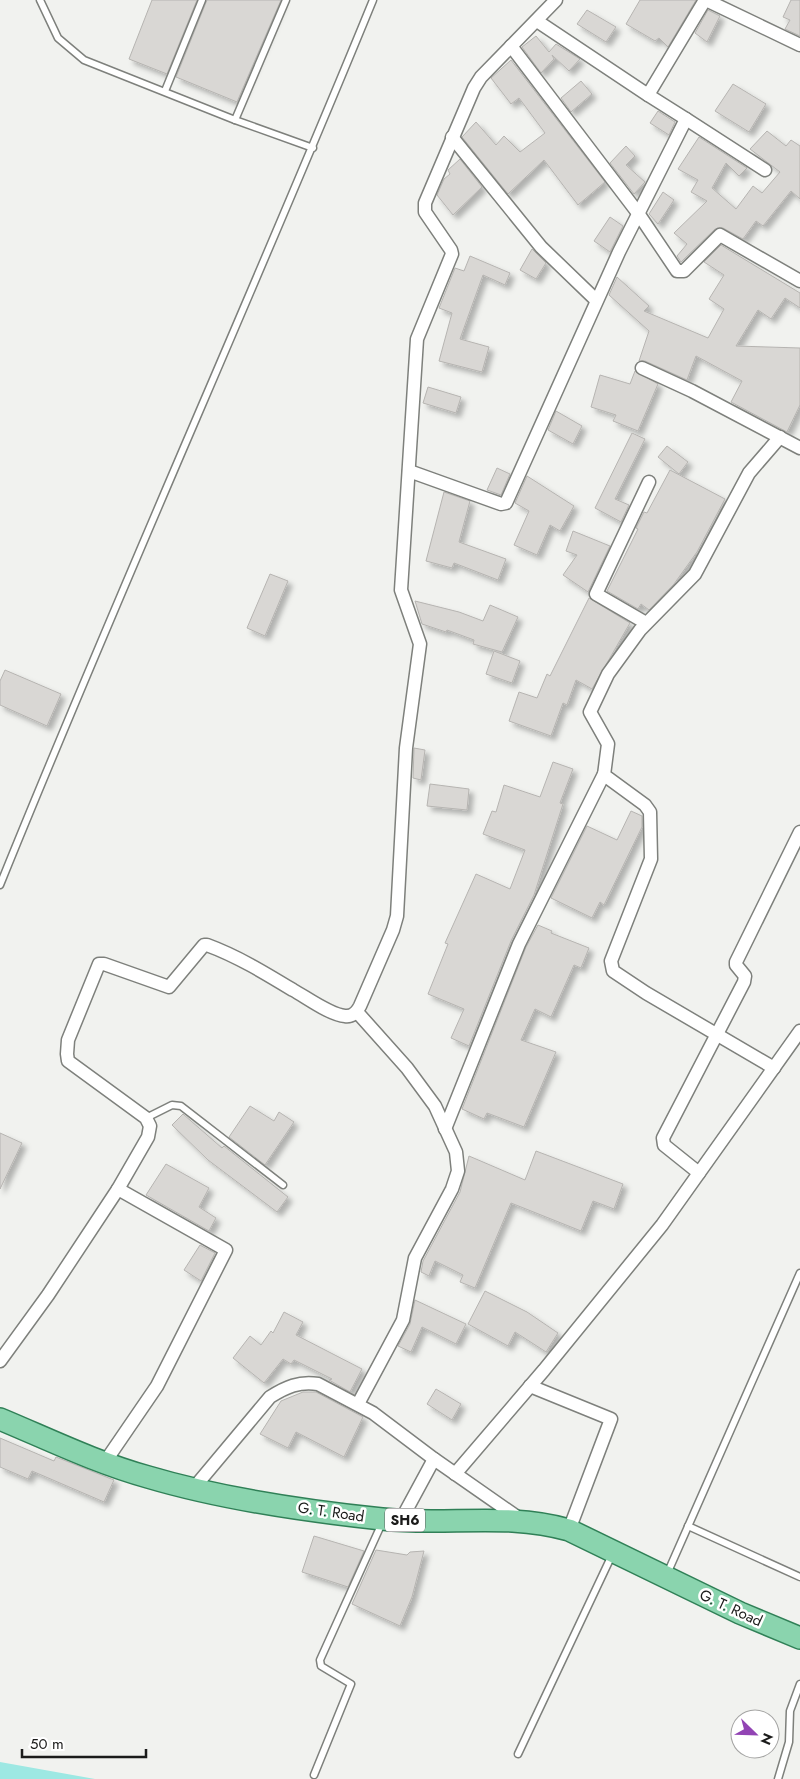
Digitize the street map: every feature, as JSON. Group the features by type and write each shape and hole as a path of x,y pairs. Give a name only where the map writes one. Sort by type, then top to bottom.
{"main road":[{"name":"G. T. Road","path":"0,1419 146,1477 235,1498 392,1520 521,1520 569,1530 740,1613 800,1638"}],"street":[{"path":"0,1361 48,1295 118,1189 148,1137 150,1126 146,1118 68,1061 68,1040 100,963 169,987 204,945 206,945 263,972 315,1002 344,1016 357,1012 393,930 397,916 406,748 420,644 402,590 417,339 452,252 425,212 424,206 474,88 511,46 556,0"},
{"path":"648,95 705,0 800,45"},
{"path":"537,21 765,170"},
{"path":"511,46 638,213 677,272 684,271 720,235 800,281"},
{"path":"409,471 505,504 596,300 686,119"},
{"path":"452,137 541,247 596,300"},
{"path":"642,368 692,390 800,448"},
{"path":"445,1129 519,944 604,774 608,744 590,711 608,674 646,623 695,574 749,473 780,436"},
{"path":"646,623 598,597 596,592 650,482"},
{"path":"604,774 645,805 650,812 651,858 611,961 613,971 774,1068"},
{"path":"699,1173 664,1145 663,1138 745,978 736,962 800,832"},
{"path":"357,1012 407,1068 435,1106 456,1152 458,1171 455,1182 415,1258 403,1320 358,1404"},
{"path":"455,1474 530,1386 662,1224 800,1031"},
{"path":"105,1462 158,1386 226,1252 222,1247 118,1189"},
{"path":"193,1489 270,1397 284,1388 298,1383 318,1384 358,1404 386,1422 434,1459 521,1520"},
{"path":"530,1386 611,1419 569,1530"},
{"path":"392,1520 434,1459"}],"lane":[{"path":"40,0 58,38 84,60 235,120 312,148"},
{"path":"165,91 202,0"},
{"path":"235,120 286,0"},
{"path":"0,885 127,577 312,148 373,0"},
{"path":"146,1118 172,1105 181,1106 283,1185"},
{"path":"666,1577 800,1273"},
{"path":"314,1775 351,1684 321,1666 320,1660 392,1520"},
{"path":"688,1526 800,1577"},
{"path":"518,1754 613,1551"},
{"path":"778,1779 789,1742 790,1711 800,1684"}],"water":[{"path":"0,1762 95,1779 0,1779"}],"building":[{"path":"152,0 197,0 167,74 129,59"},
{"path":"207,0 281,0 237,102 176,77"},
{"path":"640,0 696,0 668,47 659,38 655,41 626,24"},
{"path":"791,0 800,0 800,36 785,29 790,20 783,17"},
{"path":"587,10 616,27 606,42 577,24"},
{"path":"708,10 720,16 707,42 695,33"},
{"path":"536,36 549,52 556,44 580,59 569,71 552,55 554,59 541,73 522,47"},
{"path":"511,60 605,182 578,205 544,160 508,194 462,137 476,122 496,145 504,136 520,152 545,133 519,98 511,104 491,78"},
{"path":"581,81 592,94 571,112 561,98"},
{"path":"733,84 766,104 749,132 715,111"},
{"path":"658,111 675,122 669,135 650,123"},
{"path":"767,131 786,146 791,140 800,146 800,199 791,191 763,226 756,221 743,239 723,228 715,229 681,262 677,256 687,244 674,233 707,201 691,192 698,180 678,169 699,137 747,168 739,176 726,163 712,188 736,209 753,186 762,193 780,172 750,149"},
{"path":"626,146 635,156 626,165 645,182 634,194 610,163"},
{"path":"460,159 482,187 453,215 437,195 444,179 450,174 448,170"},
{"path":"663,192 674,200 658,224 649,214"},
{"path":"610,217 623,226 610,252 594,241"},
{"path":"721,245 800,293 800,308 785,298 771,319 758,310 736,346 800,348 800,405 787,432 731,402 742,381 696,356 687,380 645,361 639,361 649,331 609,295 617,277 649,306 644,311 708,338 724,309 709,299 724,275 704,262"},
{"path":"532,249 546,263 536,279 520,270"},
{"path":"470,256 510,273 505,285 483,275 460,339 489,347 482,372 439,361 452,313 439,308 455,268 464,271"},
{"path":"635,371 658,384 638,431 613,421 616,415 591,407 600,375 630,384"},
{"path":"428,387 461,397 456,413 423,403"},
{"path":"556,411 582,426 573,444 548,430"},
{"path":"632,433 645,439 615,499 629,505 621,522 595,508"},
{"path":"667,446 688,462 679,474 658,457"},
{"path":"497,468 510,474 501,495 487,490"},
{"path":"670,470 725,499 697,552 674,584 649,610 641,604 638,609 607,591 638,529 636,528 644,512 647,513"},
{"path":"527,476 574,506 560,531 550,525 537,555 514,545 529,511 515,503"},
{"path":"444,492 470,501 459,542 506,559 498,580 454,563 452,568 426,561"},
{"path":"573,531 610,546 588,592 563,575 577,555 566,551"},
{"path":"270,574 288,581 265,636 247,628"},
{"path":"589,598 630,623 592,689 576,680 567,705 563,703 551,736 509,721 519,692 537,698 547,674 550,676"},
{"path":"415,601 459,612 483,621 490,605 518,617 502,652 473,644 474,640 447,630 446,632 422,624"},
{"path":"494,651 520,661 512,683 486,674"},
{"path":"5,670 61,694 47,726 0,705 0,681"},
{"path":"414,748 425,750 421,780 413,778"},
{"path":"553,762 573,769 560,803 563,804 534,895 511,941 469,1046 451,1038 464,1009 428,994 448,944 445,943 476,874 510,889 525,850 483,834 492,811 496,812 504,785 540,797"},
{"path":"430,784 469,789 467,810 427,806"},
{"path":"631,811 642,816 642,827 604,905 600,902 592,918 551,898 587,826 617,840"},
{"path":"538,925 552,931 551,933 589,948 581,968 574,965 551,1017 535,1009 521,1040 556,1052 524,1127 487,1113 484,1119 462,1109 526,947"},
{"path":"250,1106 274,1121 279,1112 294,1122 265,1165 229,1137"},
{"path":"183,1114 222,1148 224,1146 288,1197 277,1212 208,1160 172,1125"},
{"path":"0,1133 22,1143 0,1189"},
{"path":"536,1151 623,1184 614,1209 593,1201 581,1231 511,1203 475,1288 460,1282 463,1275 435,1261 429,1276 421,1272 423,1261 460,1192 469,1156 525,1180"},
{"path":"166,1164 209,1188 199,1207 216,1218 209,1231 146,1195"},
{"path":"200,1245 215,1253 201,1281 184,1270"},
{"path":"485,1291 527,1312 558,1333 546,1352 515,1332 508,1346 468,1324"},
{"path":"415,1300 466,1324 456,1344 422,1327 411,1352 398,1346 410,1324"},
{"path":"284,1312 303,1322 296,1335 362,1369 350,1392 329,1380 332,1379 294,1360 291,1364 283,1359 264,1383 233,1358 250,1336 261,1345 271,1331 273,1333"},
{"path":"436,1389 461,1404 452,1420 427,1404"},
{"path":"303,1392 316,1392 363,1417 344,1457 296,1432 288,1448 260,1434 281,1401"},
{"path":"0,1438 54,1461 56,1457 114,1480 104,1502 32,1471 28,1479 0,1467"},
{"path":"314,1536 364,1551 348,1587 302,1572"},
{"path":"376,1550 407,1555 410,1552 424,1551 412,1597 400,1626 352,1604"}]}
